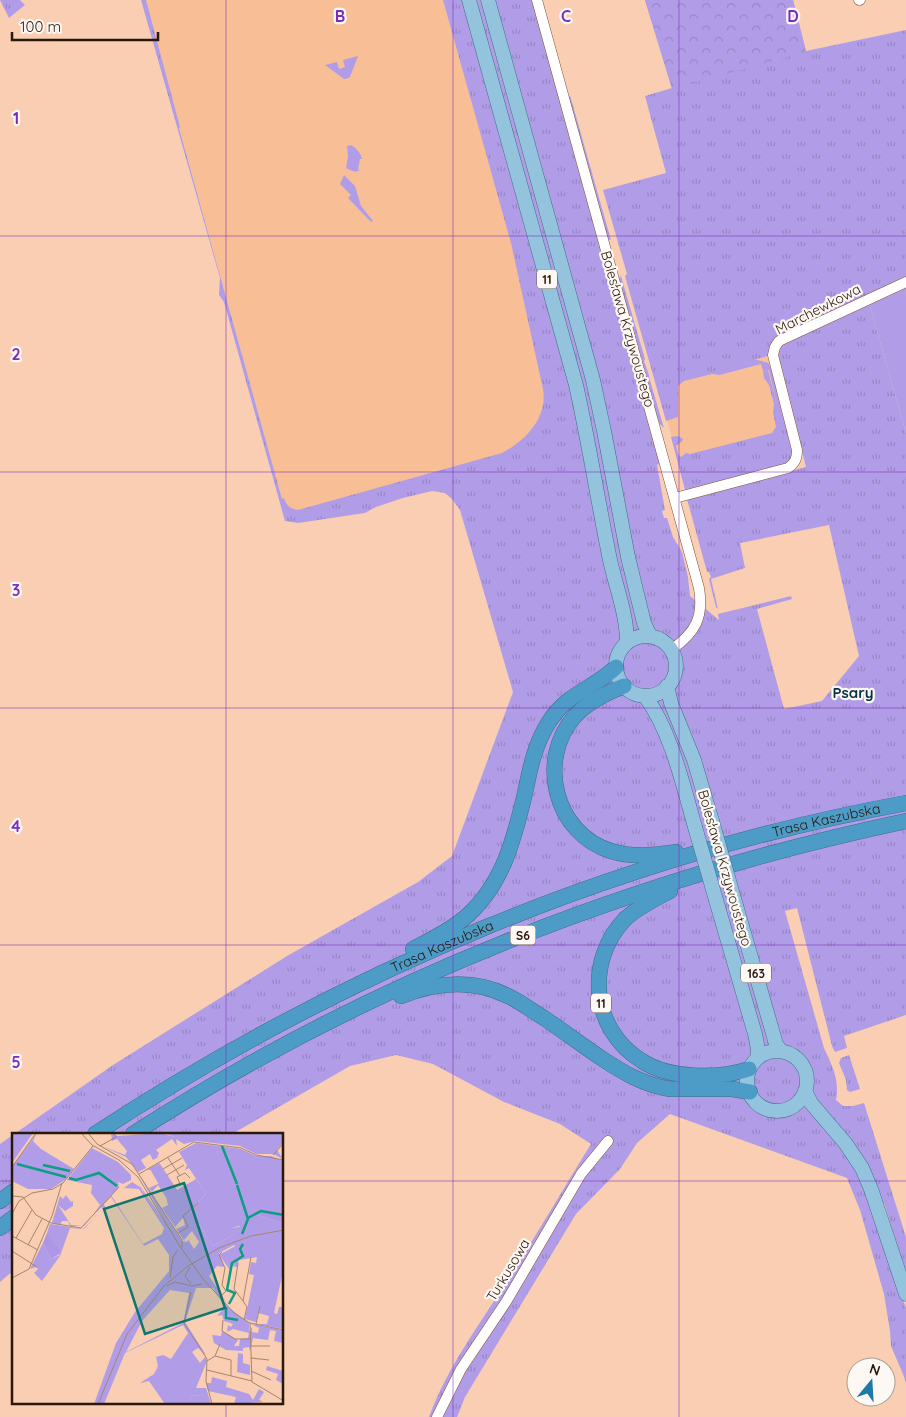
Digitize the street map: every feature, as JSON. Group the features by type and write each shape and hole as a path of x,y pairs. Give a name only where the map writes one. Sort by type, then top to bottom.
{"highway":[{"path":"373,977 411,951 446,932 467,915 486,894 508,856 518,825 540,736 548,722 572,696 616,667"},
{"path":"624,686 596,699 583,709 571,722 563,735 556,754 554,775 557,795 565,814 574,828 590,841 618,853 643,856 722,846"},
{"name":"Trasa Kaszubska","path":"96,1133 214,1060 300,1013 373,977 473,932 615,879 722,846 802,825 906,803"},
{"name":"Trasa Kaszubska","path":"135,1133 250,1064 347,1012 440,969 526,933 614,901 705,872 807,844 906,821"},
{"name":"11","path":"705,872 639,908 620,925 608,943 602,960 598,983 604,1015 624,1047 642,1062 655,1068 681,1074 732,1074 754,1063"},
{"path":"347,1012 434,986 464,984 482,987 517,1000 607,1062 639,1080 661,1088 679,1090 750,1092"},
{"path":"0,1201 12,1192"},
{"path":"0,1228 12,1219"}],"main road":[{"name":"11","path":"469,0 576,385 588,436 610,561 626,628 627,642"},
{"name":"11","path":"488,0 593,380 628,557 644,623 650,636"},
{"path":"650,636 664,642 671,650 675,661 675,669 672,680 667,686 657,693 645,696 635,694 624,686 618,678 616,667 618,654 627,642 638,637 650,636"},
{"name":"Bolesława Krzywoustego","path":"667,686 671,703 694,760 776,1044 782,1051"},
{"name":"Bolesława Krzywoustego","path":"645,696 658,718 674,757 695,827 755,1034 758,1049 754,1063"},
{"path":"771,1051 782,1051 795,1056 802,1064 807,1077 805,1091 800,1099 791,1107 780,1110 769,1109 759,1104 750,1092 747,1081 754,1063 771,1051"},
{"path":"805,1091 811,1103 856,1159 871,1189 905,1290"},
{"path":"791,1107 803,1111 838,1135"}],"street":[{"name":"Bolesława Krzywoustego","path":"537,0 697,578 701,603 699,617 688,636 671,650"},
{"name":"Marchewkowa","path":"675,498 788,468 793,464 797,458 797,450 773,356 779,341 906,282"},
{"name":"Turkusowa","path":"437,1417 461,1369 506,1302 581,1174 608,1141"}],"shaded area":[{"path":"144,0 448,0 573,440 287,518"},
{"path":"769,355 794,455 684,482 657,383"}],"green space":[{"path":"0,0 20,0 25,5 9,18"},
{"path":"141,0 146,0 179,128 282,499 284,498 289,507 298,510 502,453 526,435 533,427 542,410 544,400 543,389 511,243 443,0 463,0 617,560 582,384 476,0 481,0 564,295 634,556 494,0 532,0 660,463 657,465 665,510 662,511 664,518 667,518 673,537 682,552 690,596 719,620 718,614 791,596 792,599 757,609 784,709 822,701 859,656 829,525 740,543 745,568 711,579 718,609 709,579 711,577 709,572 707,572 687,499 806,467 777,353 783,344 869,303 906,433 906,1015 844,1036 847,1048 835,1052 797,908 785,911 824,1048 834,1073 837,1086 836,1100 843,1106 864,1103 906,1237 906,1273 884,1203 872,1207 906,1308 906,1383 891,1346 884,1294 860,1210 847,1178 670,1114 637,1143 620,1169 576,1214 465,1397 457,1417 429,1417 454,1364 591,1144 560,1124 504,1102 433,1064 396,1055 350,1066 234,1133 15,1133 113,1065 287,956 418,882 452,856 513,692 460,510 445,493 432,491 403,498 376,507 365,513 298,523 285,521 224,302 219,295 220,278"},
{"path":"645,0 793,0 806,51 906,30 906,277 782,336 772,355 726,367 727,373 720,375 712,374 684,381 678,386 678,417 666,421 603,190 666,173 645,96 672,88"},
{"path":"645,0 793,0 806,52 672,89"},
{"path":"358,56 350,77 346,79 325,65 337,62 339,69 345,67 343,60"},
{"path":"570,95 611,240 608,239 569,98"},
{"path":"351,145 358,151 362,159 360,159 358,170 360,170 356,172 346,168 347,146"},
{"path":"344,175 355,186 361,206 373,221 371,222 348,198 351,195 340,184"},
{"path":"621,276 664,428 659,423 619,279"},
{"path":"906,287 906,433 869,303"},
{"path":"754,359 768,363 773,371 781,403 776,402 769,370 763,371 761,364 727,373 725,367"},
{"path":"768,370 776,402 781,403 794,457 790,464 685,490 671,437 678,436 683,439 676,446 681,457 686,453 690,454 772,433 776,427 773,412 774,404 763,371"},
{"path":"849,1055 860,1089 850,1092 847,1090 846,1080 839,1063 841,1058"},
{"path":"12,1135 12,1272 0,1282 0,1144"}],"district":[{"name":"Psary","path":"853,692"}]}
